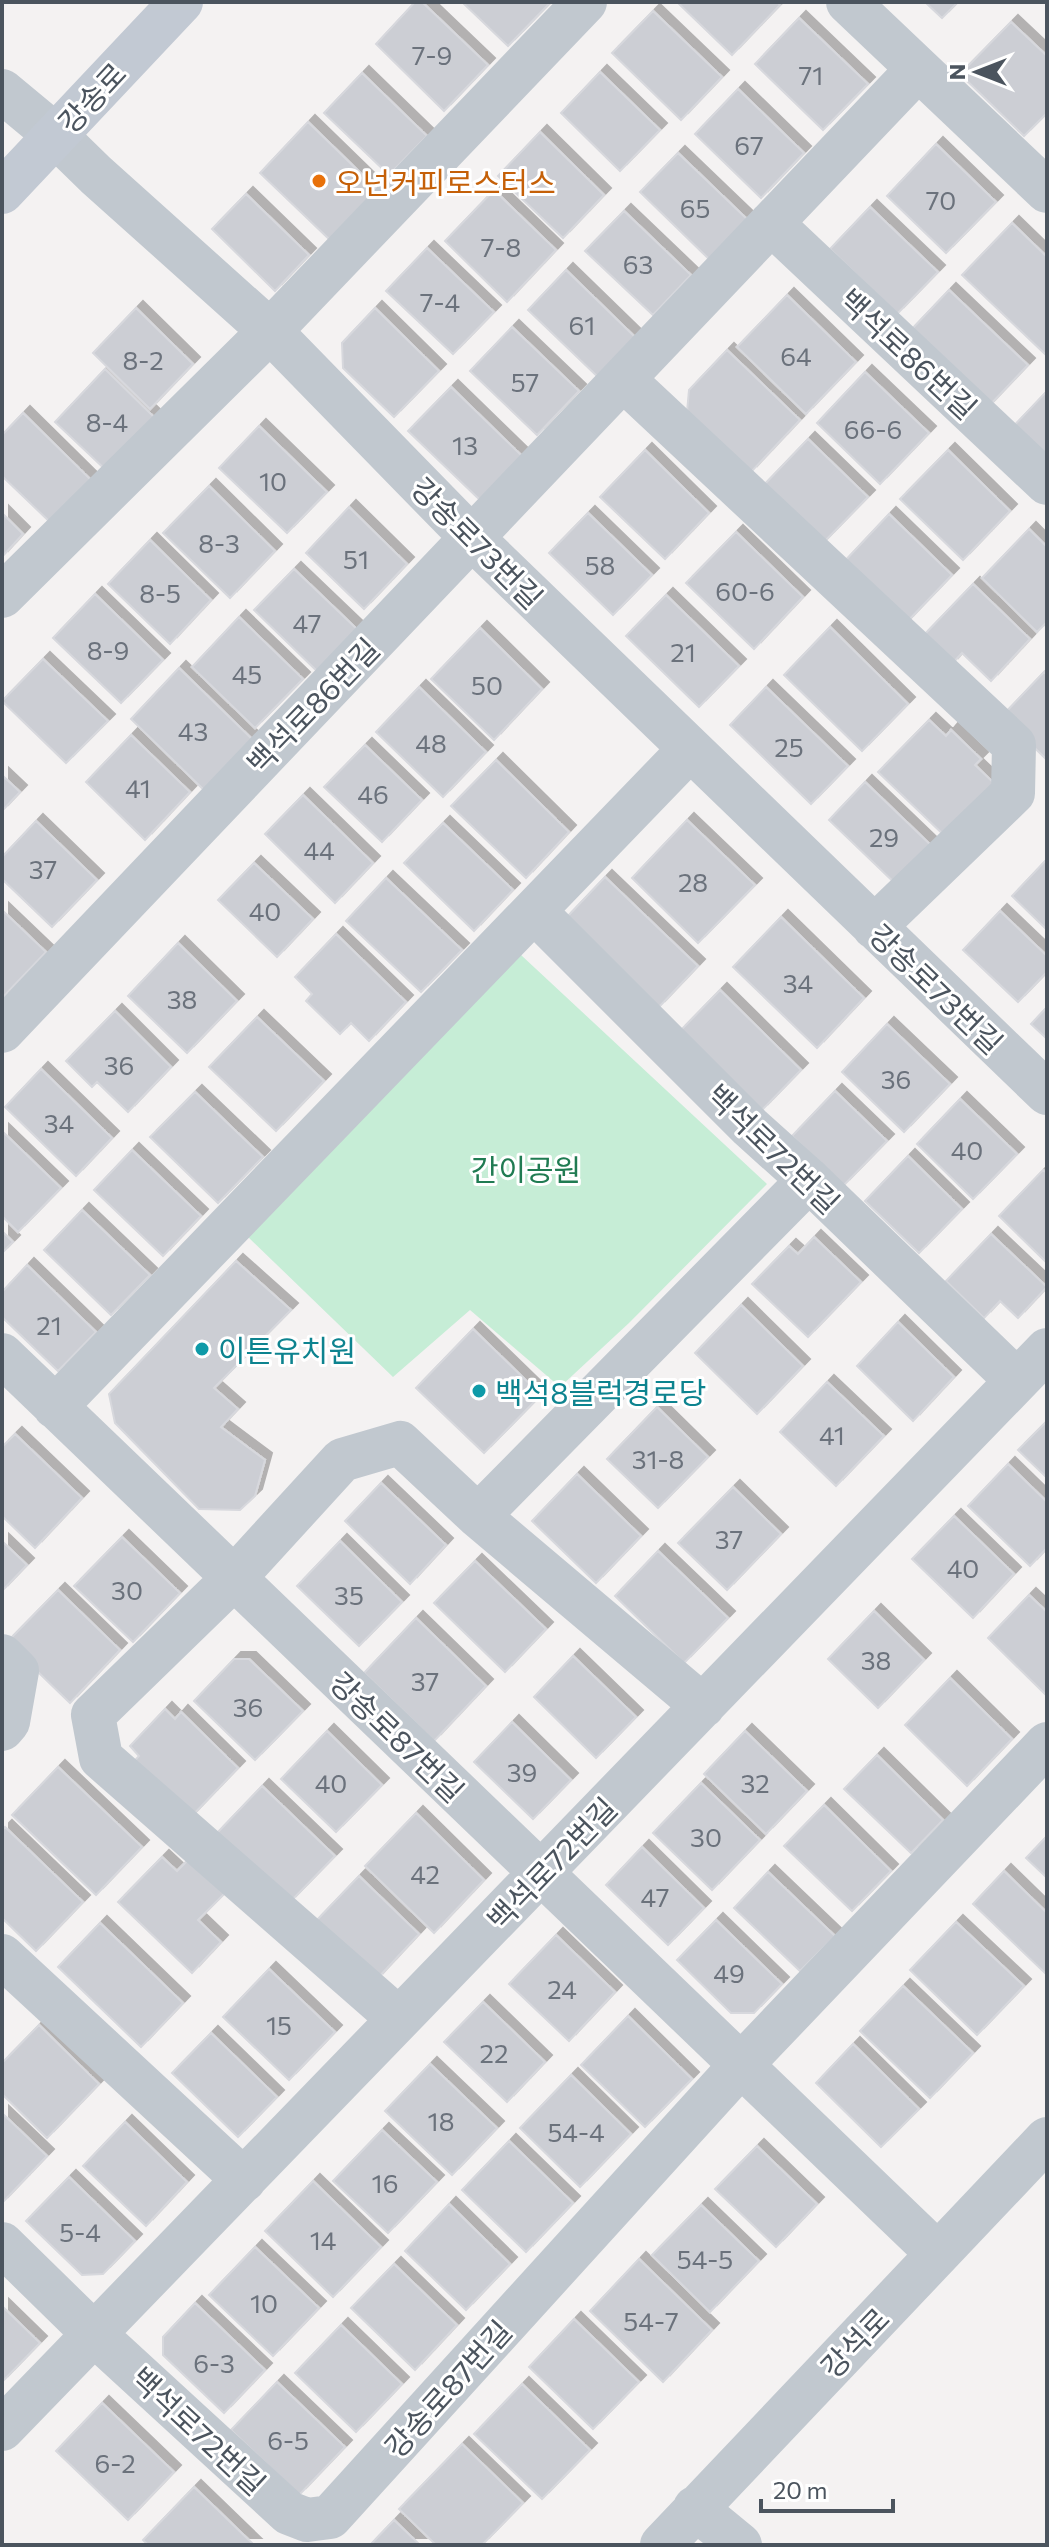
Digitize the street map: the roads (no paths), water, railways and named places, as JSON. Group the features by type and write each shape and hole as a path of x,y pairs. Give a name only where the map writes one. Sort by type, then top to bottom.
{"main road":[{"name":"강송로","path":"2,192 181,2"}],"street":[{"path":"2,596 270,331 585,2"},
{"path":"848,2 1047,191"},
{"name":"백석로86번길","path":"2,1031 918,69"},
{"name":"강송로73번길","path":"2,91 55,135 270,331 472,538 1047,1093"},
{"name":"백석로86번길","path":"771,223 1047,483"},
{"path":"623,379 1014,745 1013,793 874,927"},
{"path":"55,1407 690,749"},
{"name":"백석로72번길","path":"534,911 750,1127 1017,1381"},
{"path":"478,1516 809,1180"},
{"name":"백석로72번길","path":"2,2429 1047,1350"},
{"name":"강송로87번길","path":"2,1355 938,2254"},
{"path":"399,2019 101,1758 93,1715 234,1578 342,1460 400,1443 478,1516 703,1706"},
{"path":"2,1729 8,1722 9,1664"},
{"name":"강송로87번길","path":"307,2520 330,2517 741,2065 1047,1744"},
{"path":"2,1956 244,2180"},
{"name":"강석로","path":"662,2545 1047,2139"},
{"name":"백석로72번길","path":"2,2244 94,2334 289,2513 307,2520"},
{"path":"695,2508 740,2545"}],"place":[{"name":"오넌커피로스터스","path":"319,181"},
{"name":"이튼유치원","path":"202,1349"},
{"name":"백석8블럭경로당","path":"479,1391"}],"park label":[{"name":"간이공원","path":"526,1168"}]}
